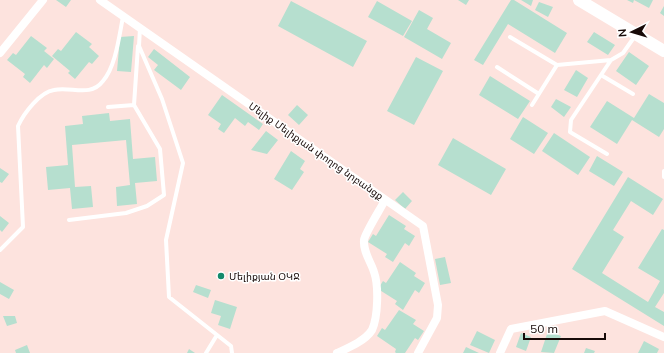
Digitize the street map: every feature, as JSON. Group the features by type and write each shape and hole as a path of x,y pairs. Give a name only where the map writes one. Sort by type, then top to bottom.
{"main road":[{"path":"579,0 664,50"}],"street":[{"path":"0,53 43,0"},
{"name":"Մելիք Մելիքյան փողոց նրբանցք","path":"100,0 423,226 438,305 437,318 426,341 418,353"},
{"path":"337,353 358,343 371,330 376,314 377,295 375,273 364,247 364,239 385,200"},
{"path":"500,353 511,329 605,311 664,337"}],"lane":[{"path":"0,250 23,227 18,126 21,119 40,97 54,89 87,91 98,87 112,66 123,17"},
{"path":"69,220 126,213 147,206 164,196 160,150 134,105 140,28"},
{"path":"607,154 570,132 571,120 612,60 623,53 636,34"},
{"path":"510,37 556,65 612,60"},
{"path":"138,46 162,99 184,163 166,240 169,297 231,346 232,353"},
{"path":"532,105 556,65"},
{"path":"497,67 539,94"},
{"path":"601,75 633,94"},
{"path":"108,107 134,105"},
{"path":"664,171 664,177"},
{"path":"206,353 217,335"}],"building":[{"path":"56,0 71,0 66,7"},
{"path":"458,0 469,0 466,5"},
{"path":"511,0 514,0 567,33 555,53 508,24 483,65 474,60"},
{"path":"521,0 533,0 531,6"},
{"path":"627,0 634,0 633,3"},
{"path":"634,0 653,0 649,8"},
{"path":"291,1 367,41 353,67 278,26"},
{"path":"377,1 412,21 403,36 368,17"},
{"path":"539,2 553,7 548,17 535,10"},
{"path":"664,6 664,16 660,13"},
{"path":"419,10 433,18 427,29 451,43 442,59 404,37"},
{"path":"76,32 92,44 89,47 99,56 92,64 89,62 75,79 68,73 70,71 52,56 58,49 61,51"},
{"path":"594,32 615,45 608,55 587,42"},
{"path":"31,36 47,48 44,51 54,59 47,68 44,65 30,83 23,77 25,74 7,60 13,53 16,55"},
{"path":"134,36 131,72 117,71 120,37"},
{"path":"154,49 190,77 181,90 154,70 158,65 148,57"},
{"path":"629,52 649,66 636,85 616,71"},
{"path":"416,57 443,71 414,125 387,111"},
{"path":"576,70 588,78 577,97 564,90"},
{"path":"490,76 530,101 518,119 479,95"},
{"path":"649,94 664,103 664,129 659,137 632,120 617,144 590,127 607,101 634,118"},
{"path":"222,95 263,124 259,130 248,122 245,126 235,118 224,133 218,129 221,124 208,115"},
{"path":"556,99 571,107 564,117 551,107"},
{"path":"297,105 308,115 299,125 288,115"},
{"path":"109,113 110,121 130,119 133,159 155,157 157,181 135,183 137,204 117,206 116,187 130,185 126,140 72,145 75,187 91,186 93,207 72,209 70,188 48,190 46,167 68,165 65,126 83,124 82,116"},
{"path":"523,117 548,133 534,154 510,139"},
{"path":"266,131 278,140 267,154 251,150"},
{"path":"554,133 590,157 578,175 542,151"},
{"path":"453,138 506,169 491,195 438,165"},
{"path":"291,151 305,161 300,169 304,172 292,190 274,179"},
{"path":"597,156 623,172 614,186 589,171"},
{"path":"0,168 9,174 2,183 0,182"},
{"path":"628,177 663,199 653,215 631,201 613,230 624,237 602,273 648,302 660,281 638,268 662,229 664,230 664,293 655,307 664,312 664,326 572,269"},
{"path":"403,192 412,201 405,209 395,200"},
{"path":"389,215 406,226 404,229 415,236 409,246 405,243 393,262 385,257 387,254 368,242 373,234 376,236"},
{"path":"0,216 9,223 2,232 0,230"},
{"path":"445,257 451,283 440,285 435,259"},
{"path":"400,262 416,273 414,276 425,283 419,293 415,290 403,310 395,304 397,301 378,289 383,281 386,283"},
{"path":"0,282 14,290 9,299 0,294"},
{"path":"196,285 211,290 208,298 193,292"},
{"path":"215,300 237,307 230,329 218,325 221,316 211,313"},
{"path":"399,310 416,320 413,324 424,331 418,340 415,338 405,353 396,353 396,349 377,336 382,328 385,330"},
{"path":"3,316 15,316 17,323 7,326"},
{"path":"477,331 495,340 489,353 470,345"},
{"path":"548,331 561,336 554,353 541,352"},
{"path":"521,333 531,337 526,351 516,347"},
{"path":"644,341 659,349 657,353 638,353"},
{"path":"27,345 30,353 16,353 15,350"},
{"path":"466,347 479,353 463,353"},
{"path":"586,348 595,351 594,353 584,353"},
{"path":"189,349 195,353 187,353"}],"place":[{"name":"Մելիքյան ՕԿՋ","path":"221,276"}]}
